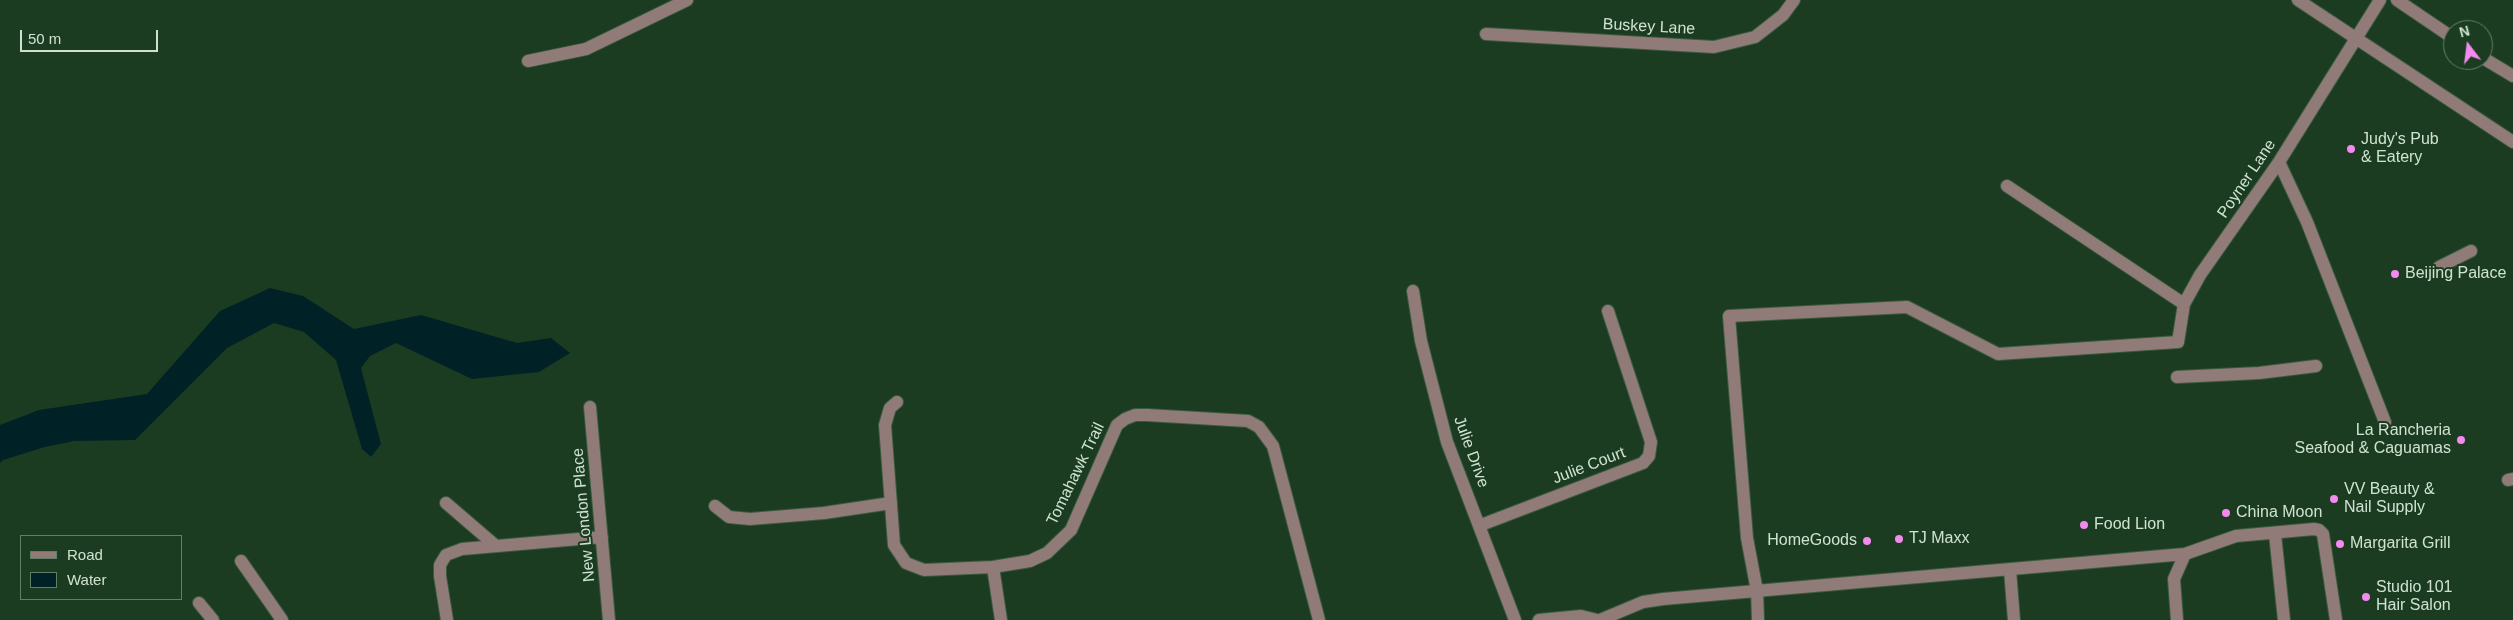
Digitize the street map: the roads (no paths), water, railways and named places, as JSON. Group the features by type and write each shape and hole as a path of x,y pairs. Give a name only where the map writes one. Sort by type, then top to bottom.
{"street":[{"path":"528,62 586,49 687,0"},
{"name":"Buskey Lane","path":"1486,34 1714,46 1756,37 1783,15 1794,0"},
{"path":"2298,0 2513,142"},
{"name":"Poyner Lane","path":"1757,591 1747,538 1729,316 1907,307 1998,354 2178,342 2184,304 2200,274 2279,162 2380,0"},
{"path":"2397,0 2443,31"},
{"path":"2493,64 2513,76"},
{"path":"2279,162 2307,222 2385,422"},
{"path":"2006,186 2184,304"},
{"path":"2439,267 2471,251"},
{"name":"Julie Drive","path":"1413,291 1421,341 1447,442 1481,525 1515,620"},
{"name":"Julie Court","path":"1481,525 1643,463 1649,456 1651,442 1608,311"},
{"path":"2177,378 2259,373 2316,366"},
{"name":"Tomahawk Trail","path":"898,402 890,408 885,425 894,545 906,563 924,570 993,567 1030,561 1047,553 1062,541 1071,530 1117,425 1125,419 1135,415 1147,415 1248,421 1260,427 1273,446 1319,620"},
{"name":"New London Place","path":"590,407 609,620"},
{"path":"446,503 496,546"},
{"path":"715,506 730,516 750,520 824,513 891,503"},
{"path":"1539,620 1581,616 1599,620 1643,602 2185,554 2236,536 2314,529 2324,534 2336,620"},
{"path":"2275,534 2284,620"},
{"path":"447,620 440,576 440,565 446,555 462,549 602,537"},
{"path":"2178,620 2174,580 2185,554"},
{"path":"241,561 282,620"},
{"path":"993,567 1001,620"},
{"path":"2010,570 2014,620"},
{"path":"1757,591 1758,620"},
{"path":"199,603 213,620"}],"water":[{"path":"270,288 303,296 354,329 421,315 517,343 551,338 570,353 539,372 472,379 396,343 370,356 361,368 381,444 371,457 362,449 336,360 304,332 274,323 227,348 135,440 74,441 45,447 3,460 0,463 0,425 39,410 147,394 220,311"}],"place":[{"name":"Judy's Pub & Eatery","path":"2351,149"},
{"name":"Beijing Palace","path":"2395,274"},
{"name":"La Rancheria Seafood & Caguamas","path":"2461,440"},
{"name":"VV Beauty & Nail Supply","path":"2334,499"},
{"name":"China Moon","path":"2226,513"},
{"name":"Food Lion","path":"2084,525"},
{"name":"TJ Maxx","path":"1899,539"},
{"name":"HomeGoods","path":"1867,541"},
{"name":"Margarita Grill","path":"2340,544"},
{"name":"Studio 101 Hair Salon","path":"2366,597"}]}
